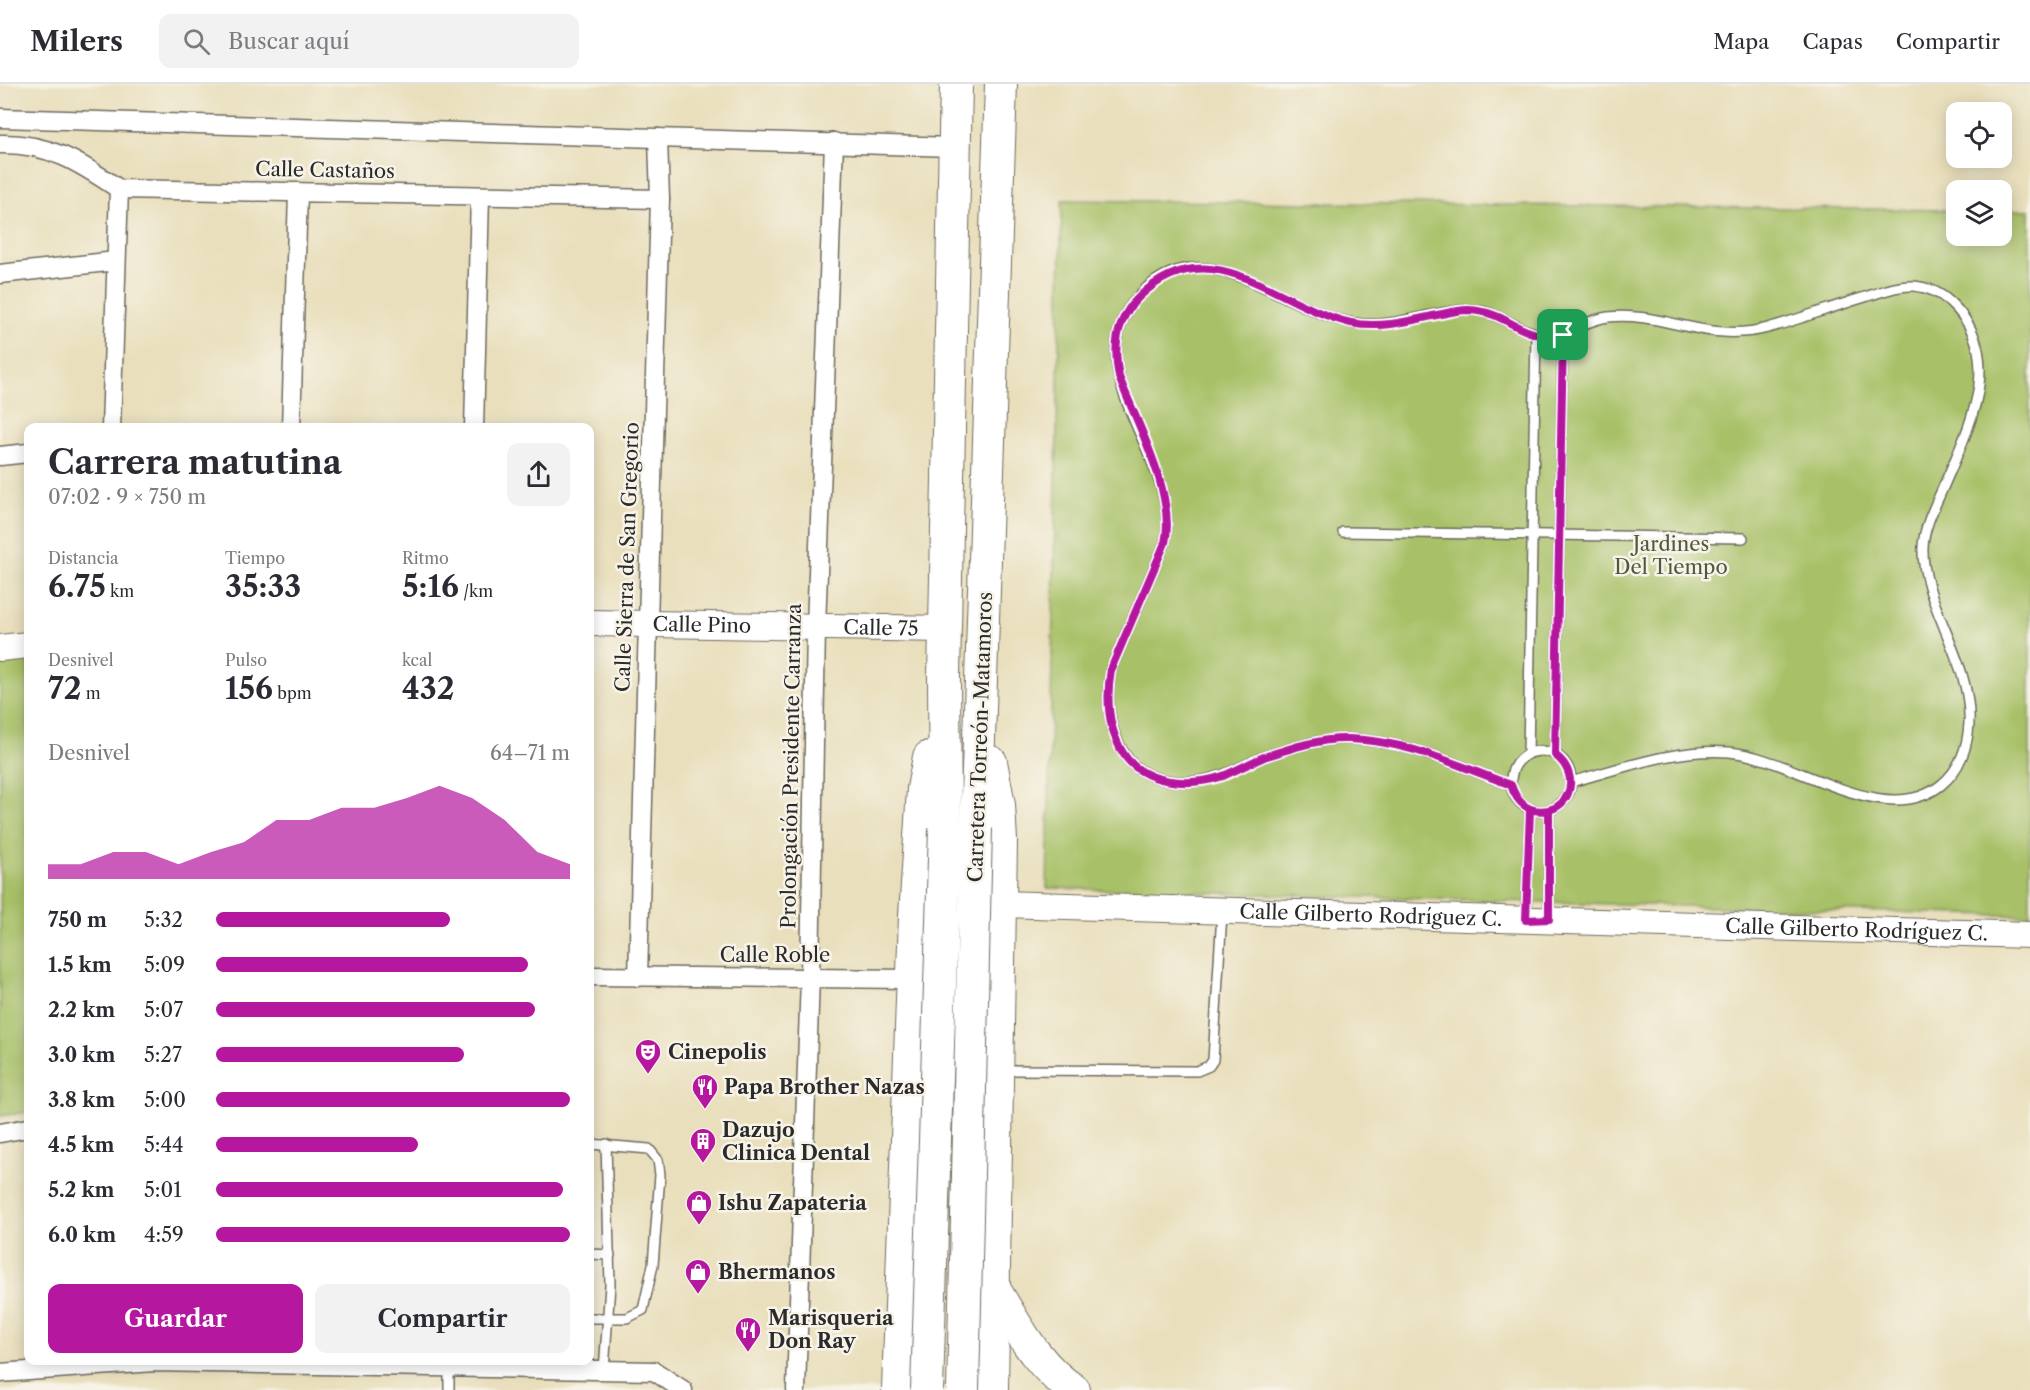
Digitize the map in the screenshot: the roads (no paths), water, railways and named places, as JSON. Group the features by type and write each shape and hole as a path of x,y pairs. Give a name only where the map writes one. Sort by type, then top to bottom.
{"highway":[{"path":"927,1390 945,828 944,677 956,84"},
{"name":"Carretera Torreón-Matamoros","path":"963,1390 976,828 1001,84"},
{"path":"898,1390 912,979 923,789 944,677"},
{"path":"980,715 999,805 996,1304 992,1390"},
{"path":"875,1390 887,1378 898,1348 913,1342 943,1344 972,1334 996,1304"},
{"path":"996,1304 1040,1362 1054,1377 1074,1390"}],"street":[{"path":"0,118 954,147"},
{"name":"Calle Sierra de San Gregorio","path":"638,977 660,199 658,138"},
{"name":"Prolongación Presidente Carranza","path":"796,1390 810,977 816,627 834,142"},
{"path":"0,144 51,149 84,165 119,189 111,423"},
{"name":"Calle Castaños","path":"119,189 660,199"},
{"path":"291,423 298,192"},
{"path":"474,423 480,196"},
{"path":"0,274 116,261"},
{"path":"0,456 24,453"},
{"name":"Calle Pino","path":"594,623 816,627"},
{"name":"Calle 75","path":"816,627 945,629"},
{"path":"0,648 24,645"},
{"name":"Calle Gilberto Rodríguez C.","path":"1000,904 2030,934"},
{"name":"Calle Roble","path":"594,976 912,979"},
{"path":"0,1133 24,1129"},
{"path":"0,1373 112,1365"},
{"path":"475,1365 654,1371 683,1390"}],"lane":[{"path":"1511,785 1422,752 1379,742 1349,739 1313,743 1265,757 1222,776 1200,781 1157,779 1135,768 1127,759 1112,728 1108,690 1111,669 1165,543 1169,526 1166,499 1119,377 1116,341 1121,324 1134,302 1152,284 1173,272 1202,267 1236,274 1295,302 1353,323 1377,325 1464,310 1490,312 1536,334 1563,335 1593,319 1627,316 1694,330 1740,333 1767,328 1897,287 1920,286 1939,294 1954,306 1977,345 1981,369 1979,395 1924,540 1926,571 1958,660 1967,697 1969,722 1965,748 1958,766 1945,782 1928,794 1910,800 1889,801 1862,796 1780,763 1746,753 1722,751 1694,752 1663,757 1571,782"},
{"path":"1528,754 1536,334"},
{"path":"1555,755 1563,335"},
{"path":"1343,532 1743,538"},
{"path":"1546,752 1555,755 1567,766 1571,782 1562,803 1549,810 1530,809 1521,804 1511,785 1515,767 1528,754 1546,752"},
{"path":"1530,809 1537,919"},
{"path":"1537,919 1549,810"},
{"path":"998,1070 1197,1071 1209,1066 1213,1060 1222,910"},
{"path":"594,1144 649,1149 658,1161 660,1175 653,1265 643,1310 627,1318 594,1318"},
{"path":"604,1370 610,1255 606,1144"},
{"path":"594,1254 610,1255"},
{"path":"449,1365 449,1390"}],"place":[{"name":"Cinepolis","path":"648,1075"},
{"name":"Papa Brother Nazas","path":"705,1110"},
{"name":"Dazujo Clinica Dental","path":"703,1164"},
{"name":"Ishu Zapateria","path":"699,1226"},
{"name":"Bhermanos","path":"698,1295"},
{"name":"Marisqueria Don Ray","path":"748,1353"}],"park label":[{"name":"Jardines Del Tiempo","path":"1671,556"}]}
